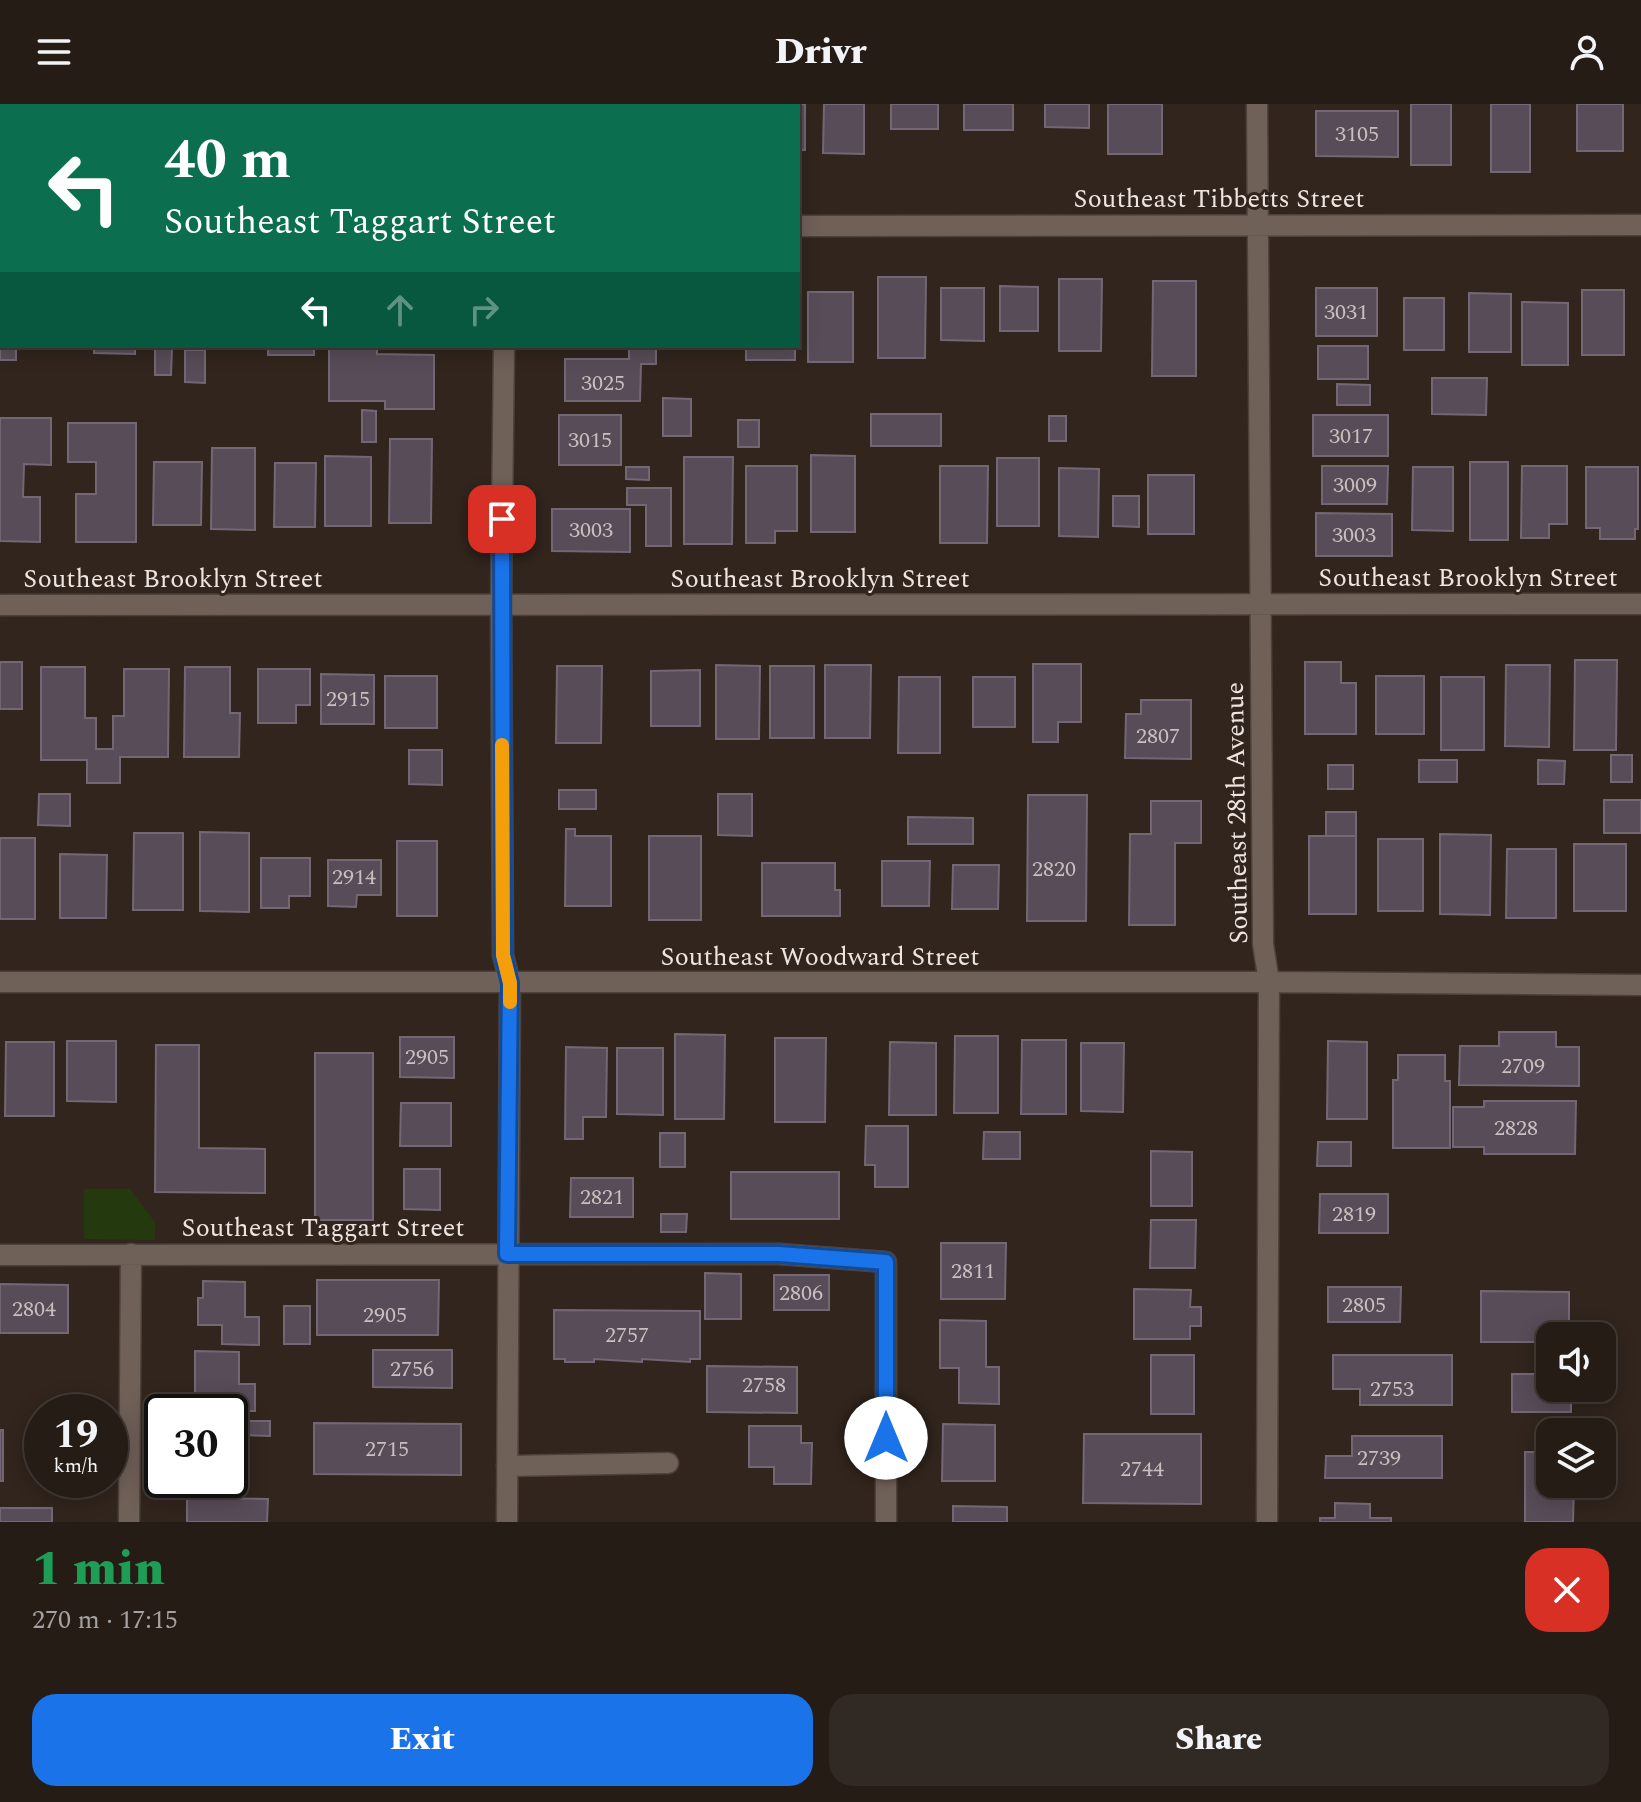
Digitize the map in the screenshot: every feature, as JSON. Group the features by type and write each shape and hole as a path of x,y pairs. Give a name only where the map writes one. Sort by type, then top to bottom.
{"street":[{"name":"Southeast 28th Avenue","path":"1257,104 1263,944 1269,982 1267,1522"},
{"name":"Southeast Tibbetts Street","path":"800,226 1641,225"},
{"path":"504,348 501,605 503,955 510,983 507,1522"},
{"name":"Southeast Brooklyn Street","path":"0,605 1641,604"},
{"name":"Southeast Woodward Street","path":"0,982 1641,985"},
{"path":"129,1522 131,1254"},
{"name":"Southeast Taggart Street","path":"0,1255 779,1254 886,1262 886,1522"},
{"path":"507,1466 668,1463"}],"green space":[{"path":"84,1189 130,1189 155,1222 155,1240 84,1239"}],"building":[{"path":"800,104 805,104 805,150 800,150"},
{"path":"824,104 864,104 864,154 823,153"},
{"path":"891,104 938,104 938,129 891,129"},
{"path":"964,104 1013,104 1013,130 964,130"},
{"path":"1045,104 1089,104 1089,128 1045,127"},
{"path":"1108,104 1162,104 1162,154 1108,154"},
{"path":"1411,104 1451,104 1451,165 1411,165"},
{"path":"1491,104 1530,104 1530,172 1491,172"},
{"path":"1577,104 1623,104 1623,151 1577,151"},
{"path":"1316,111 1398,111 1398,157 1316,156"},
{"path":"878,277 926,277 925,358 878,358"},
{"path":"1059,279 1102,279 1101,351 1059,351"},
{"path":"1153,281 1196,281 1196,376 1152,376"},
{"path":"1000,286 1038,287 1038,331 1000,331"},
{"path":"941,288 984,288 984,341 941,340"},
{"path":"1316,288 1377,288 1377,336 1316,336"},
{"path":"1582,290 1624,290 1624,355 1582,355"},
{"path":"808,292 853,292 853,362 808,362"},
{"path":"1469,293 1511,294 1511,352 1469,352"},
{"path":"1404,298 1444,298 1444,350 1404,350"},
{"path":"1522,302 1568,303 1568,365 1522,365"},
{"path":"1318,346 1368,346 1368,379 1318,379"},
{"path":"0,348 16,348 16,360 0,360"},
{"path":"94,348 135,348 135,354 94,353"},
{"path":"155,348 189,348 172,349 171,375 155,375"},
{"path":"268,348 314,348 314,355 268,355"},
{"path":"329,348 377,348 377,354 434,355 434,409 385,409 385,401 329,401"},
{"path":"629,348 656,348 656,364 641,364 640,401 565,401 565,359 629,359"},
{"path":"746,348 795,348 795,360 746,360"},
{"path":"185,350 205,350 205,383 185,382"},
{"path":"1432,378 1487,378 1486,415 1432,414"},
{"path":"1337,384 1370,385 1370,405 1337,405"},
{"path":"663,398 691,399 691,436 663,436"},
{"path":"362,410 376,411 376,442 362,442"},
{"path":"871,414 941,414 941,446 871,446"},
{"path":"559,415 621,415 621,465 559,465"},
{"path":"1313,415 1388,415 1388,456 1313,456"},
{"path":"1049,416 1066,416 1066,441 1049,441"},
{"path":"0,418 51,418 51,465 24,464 23,497 40,497 40,542 0,541"},
{"path":"738,420 759,420 759,447 738,447"},
{"path":"68,423 136,423 136,542 76,542 76,494 96,494 96,462 68,462"},
{"path":"390,439 432,439 431,523 389,523"},
{"path":"212,448 255,448 255,530 211,529"},
{"path":"811,455 855,456 855,532 811,532"},
{"path":"325,456 371,457 371,526 325,526"},
{"path":"684,457 733,457 732,544 684,544"},
{"path":"997,458 1039,458 1039,526 997,526"},
{"path":"154,462 202,462 201,525 153,525"},
{"path":"1470,462 1508,462 1508,540 1470,540"},
{"path":"275,463 316,463 315,527 274,527"},
{"path":"746,466 797,466 797,531 775,531 775,543 746,543"},
{"path":"940,466 988,466 987,543 940,543"},
{"path":"1322,466 1388,466 1387,504 1322,504"},
{"path":"1522,466 1567,466 1567,524 1549,524 1549,538 1521,538"},
{"path":"626,467 649,467 649,480 626,479"},
{"path":"1413,467 1453,467 1453,531 1412,530"},
{"path":"1586,467 1638,467 1638,529 1635,529 1635,539 1600,539 1600,528 1586,528"},
{"path":"1059,468 1099,469 1098,537 1059,536"},
{"path":"1148,475 1194,475 1194,534 1148,534"},
{"path":"627,488 671,488 671,546 646,546 646,505 627,505"},
{"path":"1113,496 1139,496 1139,527 1113,526"},
{"path":"552,509 630,509 630,552 552,551"},
{"path":"1316,513 1392,514 1392,556 1316,556"},
{"path":"1575,660 1617,660 1616,750 1574,750"},
{"path":"0,662 22,662 22,709 0,709"},
{"path":"1305,662 1341,662 1341,683 1356,683 1356,734 1305,734"},
{"path":"1033,664 1081,664 1081,722 1058,722 1058,742 1033,742"},
{"path":"716,665 760,666 759,739 716,739"},
{"path":"825,665 871,665 870,738 825,738"},
{"path":"1506,665 1550,665 1549,747 1505,746"},
{"path":"557,666 602,666 601,743 556,743"},
{"path":"770,666 814,666 814,738 770,738"},
{"path":"41,667 85,667 85,718 96,718 96,749 113,749 113,716 124,716 124,669 169,669 168,757 120,757 120,783 87,783 87,760 41,760"},
{"path":"185,667 230,667 230,713 240,713 239,757 184,757"},
{"path":"258,669 310,669 310,705 296,705 296,723 258,723"},
{"path":"700,670 700,726 651,726 651,671"},
{"path":"321,674 374,675 374,724 321,724"},
{"path":"385,676 437,676 437,728 385,728"},
{"path":"1376,676 1424,676 1424,734 1376,734"},
{"path":"899,677 940,677 940,753 898,753"},
{"path":"973,677 1015,677 1015,727 973,727"},
{"path":"1441,677 1484,677 1484,750 1441,750"},
{"path":"1141,700 1191,700 1191,759 1125,758 1126,714 1141,714"},
{"path":"409,750 442,750 442,785 409,784"},
{"path":"1611,755 1632,755 1632,782 1611,782"},
{"path":"1419,760 1457,760 1457,782 1419,782"},
{"path":"1538,760 1565,761 1564,784 1538,784"},
{"path":"1328,765 1353,765 1353,789 1328,789"},
{"path":"559,790 596,790 596,809 559,809"},
{"path":"39,794 70,794 70,826 38,825"},
{"path":"718,794 752,794 752,836 718,835"},
{"path":"1028,795 1087,795 1086,921 1027,921"},
{"path":"1604,800 1641,800 1641,833 1604,833"},
{"path":"1151,801 1201,801 1201,843 1175,843 1175,925 1129,925 1130,834 1151,834"},
{"path":"1326,812 1356,812 1356,836 1326,836"},
{"path":"908,817 973,818 973,844 908,844"},
{"path":"566,829 575,829 575,836 611,836 611,906 565,906"},
{"path":"200,832 249,833 249,912 200,911"},
{"path":"134,833 183,833 183,910 133,910"},
{"path":"1440,834 1491,835 1490,915 1440,914"},
{"path":"649,836 701,836 701,920 649,920"},
{"path":"1309,836 1356,836 1356,914 1309,914"},
{"path":"0,838 35,838 35,919 0,919"},
{"path":"1378,839 1423,839 1423,911 1378,911"},
{"path":"397,841 437,841 437,916 397,916"},
{"path":"1574,844 1626,844 1626,911 1574,911"},
{"path":"1507,849 1556,849 1556,918 1506,918"},
{"path":"60,854 107,855 106,918 60,918"},
{"path":"261,858 310,858 310,896 289,896 289,908 261,908"},
{"path":"328,860 381,860 381,895 357,895 356,907 328,906"},
{"path":"882,861 930,861 929,906 882,906"},
{"path":"762,863 835,863 835,890 840,890 840,916 762,916"},
{"path":"953,865 999,865 998,909 952,909"},
{"path":"1499,1032 1556,1032 1556,1047 1579,1047 1579,1086 1459,1085 1460,1046 1499,1046"},
{"path":"675,1034 725,1035 724,1119 675,1119"},
{"path":"955,1036 998,1036 998,1113 954,1113"},
{"path":"400,1037 454,1037 454,1078 400,1077"},
{"path":"775,1038 826,1038 825,1122 775,1122"},
{"path":"1022,1040 1066,1040 1066,1114 1021,1114"},
{"path":"67,1041 116,1041 116,1102 67,1101"},
{"path":"1328,1041 1367,1042 1367,1119 1327,1119"},
{"path":"6,1042 54,1042 54,1116 5,1116"},
{"path":"890,1042 936,1043 936,1115 889,1115"},
{"path":"1081,1043 1124,1043 1123,1112 1081,1111"},
{"path":"156,1045 199,1045 199,1148 265,1149 265,1193 155,1192"},
{"path":"566,1047 607,1048 606,1117 583,1117 583,1139 565,1139"},
{"path":"617,1048 663,1048 663,1115 617,1114"},
{"path":"315,1053 373,1053 373,1220 315,1220"},
{"path":"1398,1055 1445,1055 1445,1081 1450,1081 1450,1148 1393,1148 1393,1080 1398,1080"},
{"path":"1484,1101 1576,1101 1575,1154 1484,1154 1484,1147 1453,1147 1453,1107 1484,1107"},
{"path":"401,1103 451,1103 451,1146 400,1146"},
{"path":"866,1126 908,1126 908,1187 875,1187 875,1165 865,1165"},
{"path":"984,1132 1020,1132 1020,1159 983,1159"},
{"path":"660,1133 685,1133 685,1167 660,1167"},
{"path":"1318,1142 1351,1142 1351,1166 1317,1166"},
{"path":"1151,1151 1192,1152 1192,1206 1151,1206"},
{"path":"404,1169 440,1169 440,1210 404,1209"},
{"path":"731,1172 839,1172 839,1219 731,1219"},
{"path":"571,1178 633,1178 633,1217 570,1217"},
{"path":"1320,1194 1388,1194 1388,1233 1319,1233"},
{"path":"661,1214 687,1214 686,1232 661,1232"},
{"path":"1151,1220 1196,1220 1195,1268 1150,1268"},
{"path":"941,1243 1006,1243 1005,1299 941,1299"},
{"path":"705,1273 741,1274 741,1319 705,1319"},
{"path":"774,1275 829,1275 829,1310 774,1310"},
{"path":"317,1280 439,1280 438,1335 317,1335"},
{"path":"203,1281 245,1282 245,1317 259,1317 259,1345 222,1344 222,1325 198,1325 198,1298 203,1298"},
{"path":"0,1284 68,1285 68,1333 0,1333"},
{"path":"1328,1287 1401,1287 1400,1322 1328,1322"},
{"path":"1134,1289 1191,1290 1190,1307 1201,1307 1201,1326 1190,1326 1190,1339 1134,1339"},
{"path":"1481,1291 1569,1292 1569,1322 1536,1322 1536,1342 1481,1342"},
{"path":"284,1306 310,1306 310,1344 284,1344"},
{"path":"554,1310 700,1311 700,1359 690,1359 690,1362 594,1359 594,1362 565,1362 565,1359 554,1359"},
{"path":"940,1320 986,1321 986,1367 999,1367 999,1404 959,1403 959,1368 940,1368"},
{"path":"373,1350 452,1350 452,1388 373,1387"},
{"path":"195,1351 239,1352 239,1384 255,1384 255,1411 248,1411 248,1394 195,1394"},
{"path":"1151,1355 1194,1355 1194,1414 1151,1414"},
{"path":"1333,1355 1452,1355 1452,1405 1360,1405 1360,1389 1333,1389"},
{"path":"707,1366 797,1367 797,1413 707,1412"},
{"path":"1512,1374 1536,1374 1536,1402 1571,1402 1571,1412 1512,1412"},
{"path":"248,1421 270,1421 270,1436 248,1435"},
{"path":"314,1423 461,1424 461,1475 314,1474"},
{"path":"943,1424 995,1425 995,1481 942,1481"},
{"path":"749,1426 801,1426 801,1443 812,1443 811,1484 774,1484 774,1467 749,1467"},
{"path":"0,1430 3,1430 3,1481 0,1481"},
{"path":"1084,1434 1201,1434 1201,1504 1083,1503"},
{"path":"1352,1436 1442,1436 1442,1478 1325,1478 1326,1456 1352,1456"},
{"path":"1525,1452 1536,1452 1536,1498 1574,1498 1573,1522 1525,1522"},
{"path":"187,1498 268,1499 267,1522 187,1522"},
{"path":"1335,1503 1370,1504 1370,1518 1391,1518 1391,1522 1320,1522 1320,1518 1335,1518"},
{"path":"953,1506 1007,1507 1007,1522 953,1522"},
{"path":"0,1508 52,1508 52,1522 0,1522"}],"slow traffic":[{"path":"502,745 503,955 510,983 510,1002"}],"route":[{"path":"502,519 503,955 510,983 507,1254 779,1254 886,1262 886,1438"}]}
